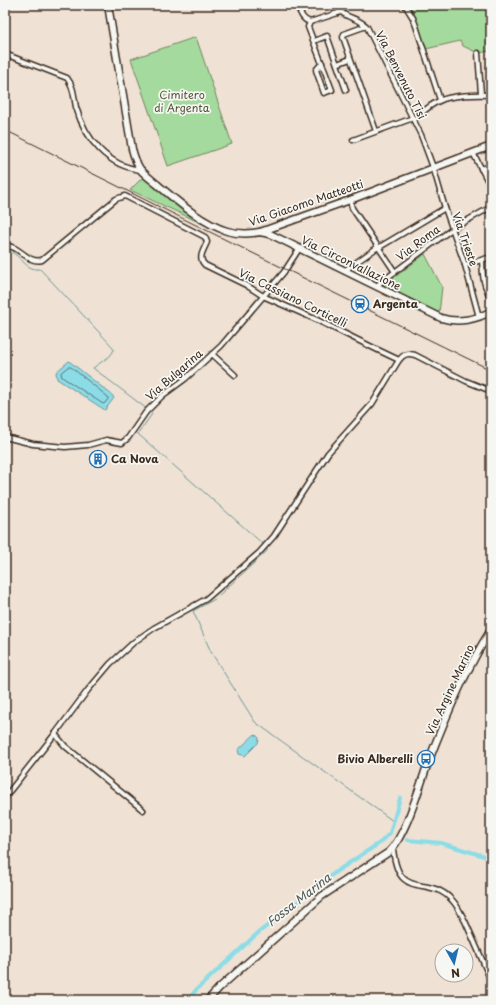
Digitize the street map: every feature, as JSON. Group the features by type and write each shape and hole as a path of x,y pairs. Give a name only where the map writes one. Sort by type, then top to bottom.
{"street":[{"name":"Via Giacomo Matteotti","path":"108,5 132,149 138,164 142,170 187,208 227,232 260,232 350,200 491,146"},
{"path":"297,5 303,18 310,22 341,12"},
{"name":"Via Benvenuto Tisi","path":"336,5 341,12 348,17 359,21 366,26 413,119 434,168"},
{"path":"405,5 415,22 440,100"},
{"path":"310,22 308,27 314,41 332,90 324,93 316,70 322,63"},
{"path":"366,26 343,36 376,131"},
{"path":"314,41 327,36 346,90"},
{"path":"478,53 481,94"},
{"path":"5,54 67,78 71,84 77,110 84,127 94,144 106,156 121,165 128,168 142,170"},
{"path":"337,64 350,59"},
{"path":"353,140 413,119 440,100 481,94 491,95"},
{"path":"472,153 491,187"},
{"path":"481,169 491,166"},
{"name":"Via Trieste","path":"434,168 445,208 465,265 479,317"},
{"name":"Via Cassiano Corticelli","path":"5,246 9,245 14,247 29,259 36,262 42,260 116,198 123,196 128,197 205,237 207,242 201,257 202,263 246,285 263,296 317,320 399,360"},
{"path":"350,200 352,208 395,272"},
{"name":"Via Roma","path":"376,286 452,229 491,207"},
{"path":"344,270 445,208"},
{"name":"Via Circonvallazione","path":"280,225 278,229 281,236 292,246"},
{"name":"Via Circonvallazione","path":"260,232 270,234 445,319 454,320 479,317 491,311"},
{"name":"Via Bulgarina","path":"5,436 33,444 65,447 82,446 106,440 122,442 128,438 148,410 162,396 185,379 221,346 290,265 299,249"},
{"path":"465,265 491,257"},
{"path":"482,260 485,284 491,302"},
{"path":"487,291 491,295"},
{"path":"212,354 235,375"},
{"path":"5,797 110,664 134,642 154,628 206,599 265,546 289,514 328,453 372,404 399,360 406,354 415,356 469,383 491,390"},
{"name":"Via Argine Marino","path":"208,1000 219,988 322,896 393,849 402,833 429,762 465,678 479,649 491,630"},
{"path":"55,734 65,746 143,810"},
{"path":"393,849 396,868 403,879 408,882 440,891 452,901 472,935 491,981"}],"green space":[{"path":"409,5 491,5 491,51 478,53 463,46 460,41 426,49 414,13"},
{"name":"Cimitero di Argenta","path":"196,37 232,144 168,166 131,59"},
{"path":"144,176 205,225 130,190"},
{"path":"425,254 442,287 439,314 383,286"}],"water":[{"path":"69,361 112,395 114,398 105,410 57,379 56,372"},
{"path":"255,734 259,738 258,743 245,756 239,754 238,750"}],"waterway":[{"path":"5,251 15,254 30,267 40,269 111,345 114,350 110,356 93,368 147,409"},
{"path":"150,411 152,414 138,434 264,545"},
{"path":"267,547 267,551 215,599 193,611 211,652 255,722 393,821"},
{"name":"Fossa Marina","path":"188,1000 196,990 258,933 337,871 381,842 390,833 400,798"},
{"path":"408,840 441,843 491,858"}],"railway":[{"path":"5,130 491,370"}],"place":[{"name":"Argenta","path":"360,304"},
{"name":"Ca Nova","path":"98,459"},
{"name":"Bivio Alberelli","path":"426,759"}]}
